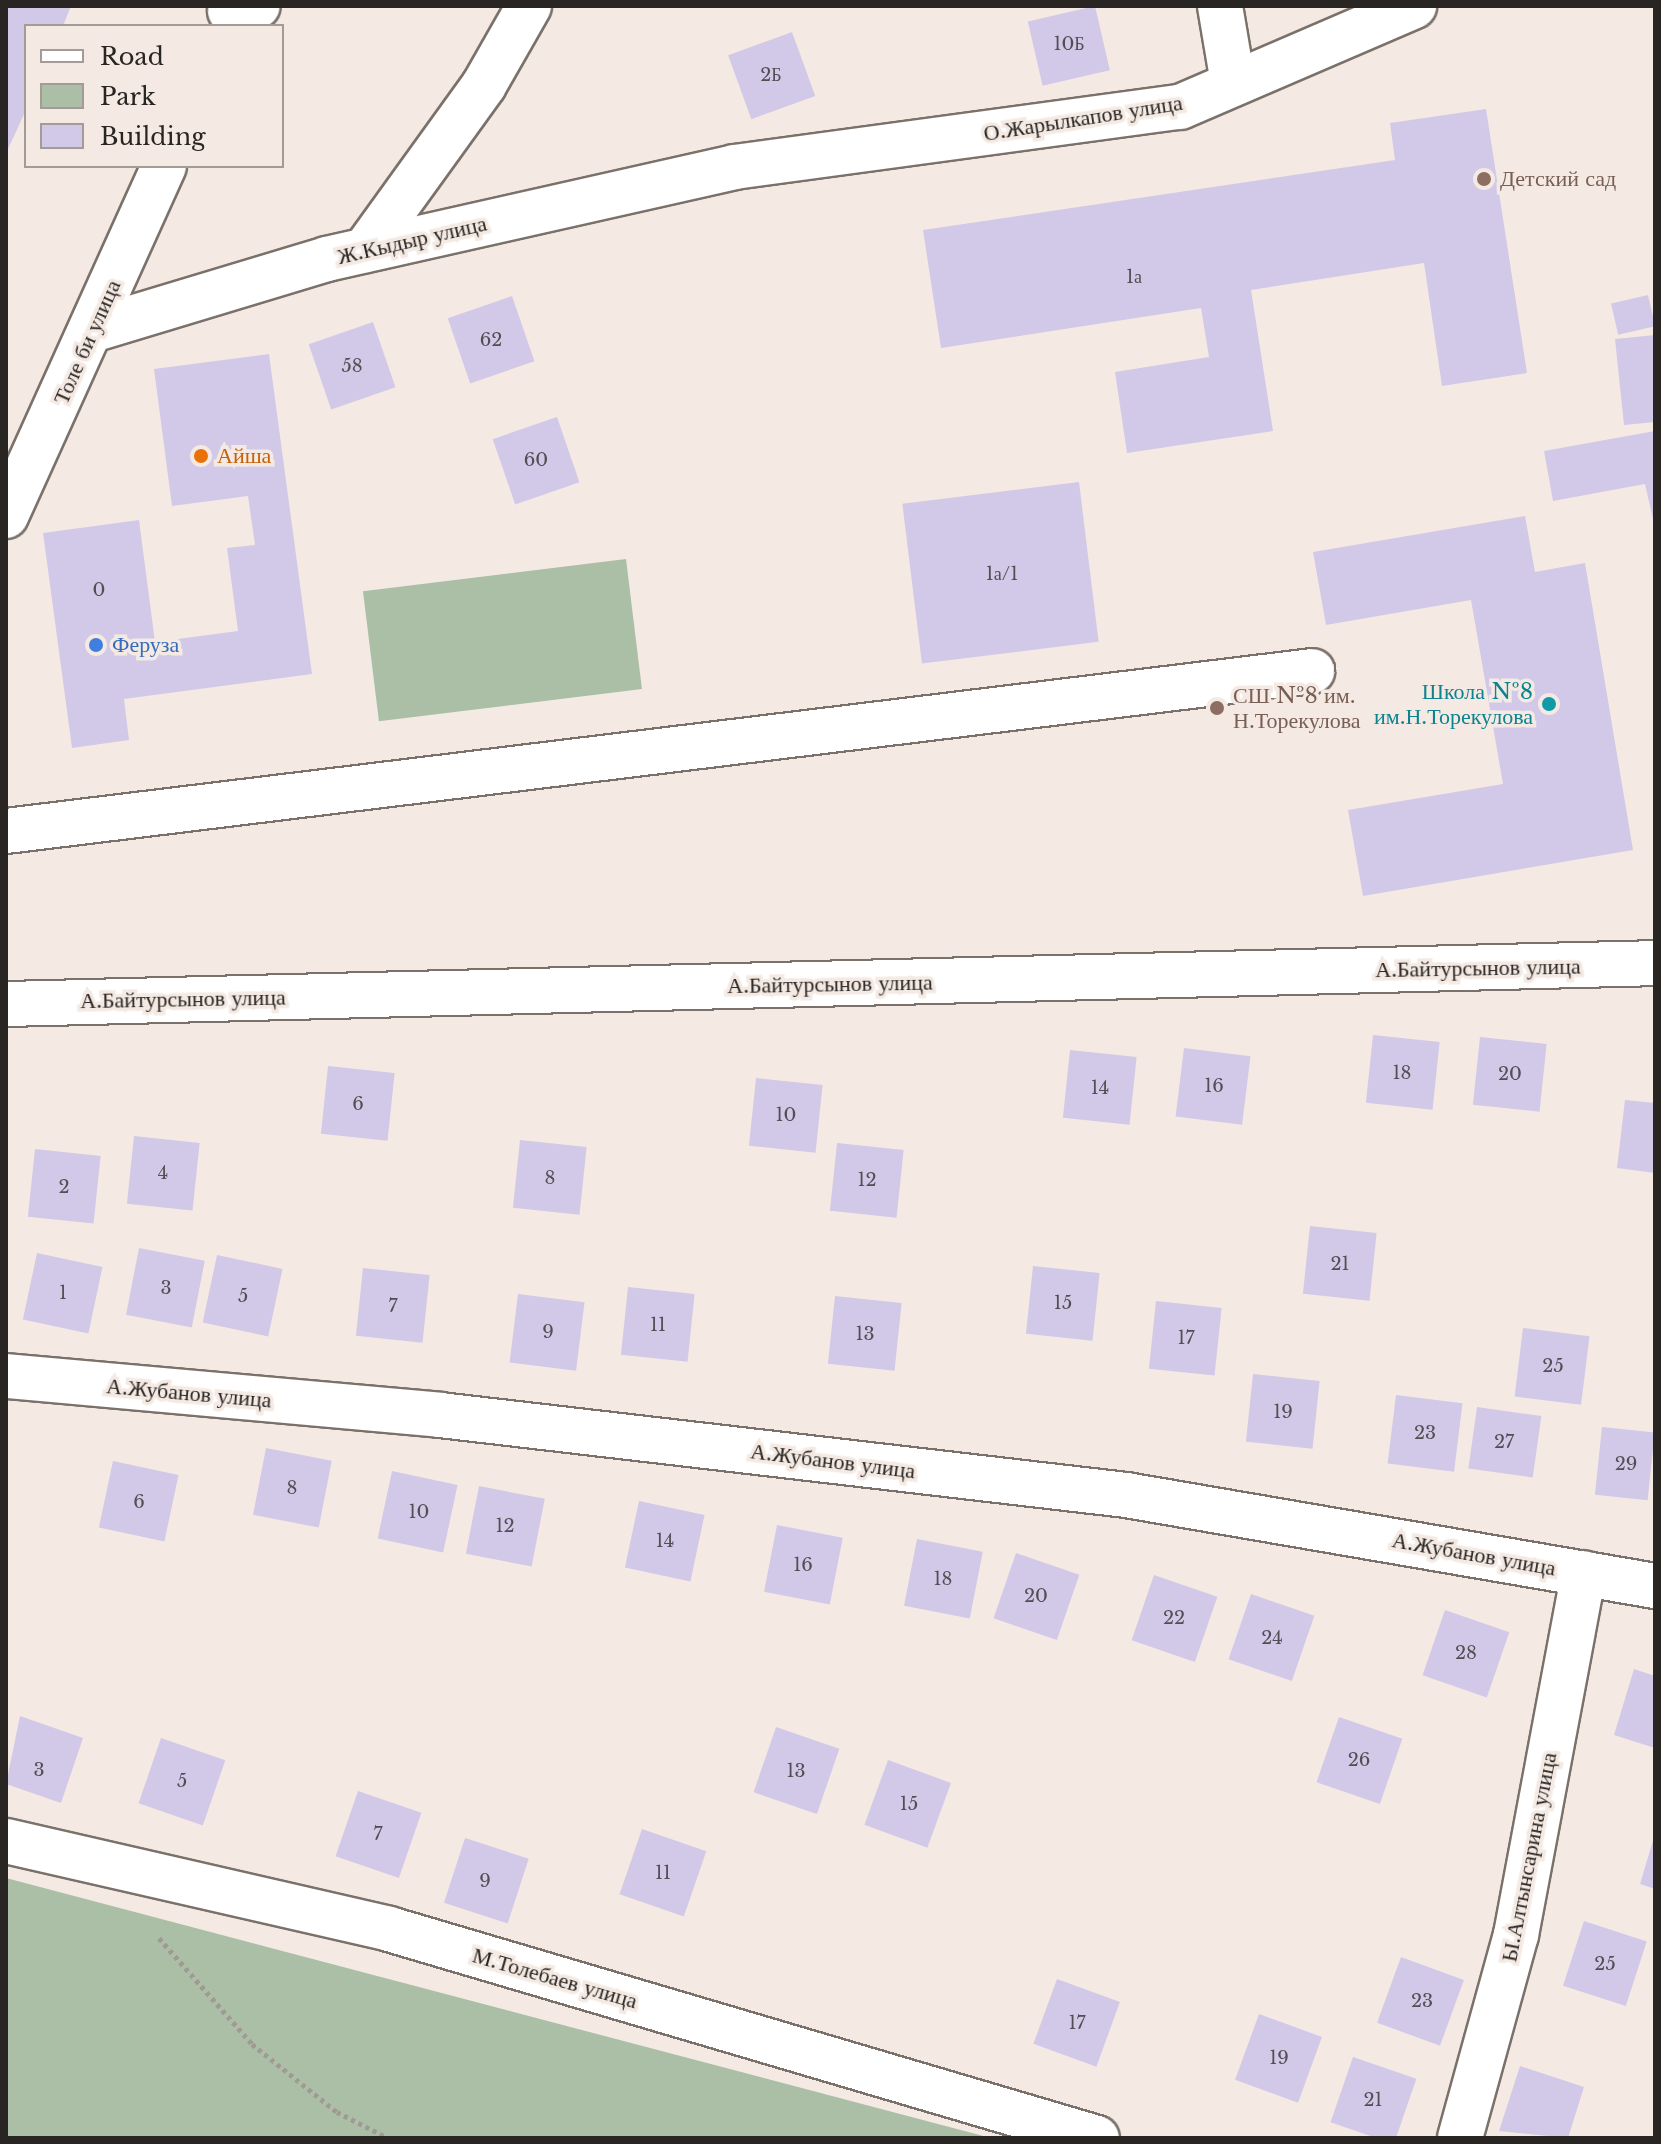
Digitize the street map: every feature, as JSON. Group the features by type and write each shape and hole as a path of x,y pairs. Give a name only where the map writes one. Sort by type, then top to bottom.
{"street":[{"path":"365,250 484,85 529,6"},
{"path":"1220,6 1233,83"},
{"name":"О.Жарылкапов улица","path":"734,167 1180,107 1414,6"},
{"name":"Ж.Кыдыр улица","path":"95,329 365,250 734,167"},
{"name":"Толе би улица","path":"6,516 15,472 95,329 163,168"},
{"path":"6,831 1312,671"},
{"name":"А.Байтурсынов улица","path":"6,1004 1655,963"},
{"name":"А.Жубанов улица","path":"6,1376 440,1415 1126,1495 1655,1586"},
{"name":"Ы.Алтынсарина улица","path":"1460,2138 1516,1935 1584,1573"},
{"name":"М.Толебаев улица","path":"6,1841 389,1929 1097,2138"}],"path":[{"path":"159,1938 252,2044 337,2112 388,2138"},
{"path":"198,2138 211,2138"}],"green space":[{"path":"626,559 642,689 379,721 363,591"},
{"path":"6,1878 991,2138 6,2138"}],"building":[{"path":"6,6 71,6 64,24 24,24 24,114 8,149"},
{"path":"1095,6 1110,70 1043,86 1028,22"},
{"path":"792,32 815,96 751,119 728,55"},
{"name":"Детский сад","path":"1486,109 1527,373 1442,386 1424,263 1251,290 1273,431 1127,453 1115,372 1209,357 1201,308 941,348 923,230 1395,160 1390,123"},
{"path":"1648,295 1655,326 1618,335 1611,304"},
{"path":"512,296 534,361 470,383 448,318"},
{"path":"373,322 395,387 331,409 309,344"},
{"path":"1655,335 1655,422 1624,425 1615,339"},
{"path":"269,354 312,674 124,699 129,740 72,748 43,533 139,520 155,642 238,631 227,548 255,545 248,496 172,506 154,369"},
{"path":"557,417 579,482 515,504 493,439"},
{"path":"1655,431 1655,528 1645,484 1553,501 1544,451"},
{"path":"1079,482 1099,642 922,663 902,504"},
{"name":"Школа №8 им.Н.Торекулова","path":"1525,516 1535,572 1585,563 1633,850 1363,896 1348,810 1503,784 1471,600 1326,625 1313,552"},
{"path":"1373,1035 1440,1042 1433,1110 1366,1103"},
{"path":"1480,1037 1547,1044 1540,1112 1473,1105"},
{"path":"1184,1048 1251,1056 1242,1125 1176,1116"},
{"path":"1070,1050 1137,1057 1130,1125 1063,1118"},
{"path":"328,1066 395,1073 388,1141 321,1134"},
{"path":"756,1078 823,1085 816,1153 749,1146"},
{"path":"1625,1100 1655,1103 1655,1173 1617,1168"},
{"path":"134,1136 200,1143 193,1211 127,1204"},
{"path":"520,1140 587,1147 580,1215 513,1208"},
{"path":"837,1143 904,1150 897,1218 830,1211"},
{"path":"35,1149 101,1156 94,1224 28,1217"},
{"path":"1310,1226 1377,1233 1370,1301 1303,1294"},
{"path":"139,1248 205,1261 192,1328 126,1315"},
{"path":"37,1253 103,1267 88,1333 23,1320"},
{"path":"217,1255 283,1269 268,1336 203,1322"},
{"path":"1033,1266 1100,1273 1093,1341 1026,1334"},
{"path":"363,1268 430,1275 423,1343 356,1336"},
{"path":"628,1287 695,1294 688,1362 621,1355"},
{"path":"518,1294 585,1302 576,1371 510,1362"},
{"path":"835,1296 902,1303 895,1371 828,1364"},
{"path":"1156,1301 1222,1308 1215,1376 1149,1369"},
{"path":"1523,1328 1590,1336 1581,1405 1515,1396"},
{"path":"1253,1374 1320,1381 1313,1449 1246,1442"},
{"path":"1396,1395 1463,1403 1454,1472 1388,1463"},
{"path":"1477,1407 1541,1416 1533,1477 1468,1468"},
{"path":"1602,1427 1655,1433 1648,1500 1595,1495"},
{"path":"266,1448 332,1461 319,1528 253,1515"},
{"path":"113,1461 179,1475 164,1541 99,1528"},
{"path":"392,1471 458,1485 443,1552 378,1538"},
{"path":"479,1486 545,1499 532,1567 466,1554"},
{"path":"639,1501 705,1515 690,1581 625,1568"},
{"path":"777,1525 843,1538 830,1605 764,1592"},
{"path":"917,1539 983,1552 970,1619 904,1606"},
{"path":"1016,1553 1079,1575 1057,1640 994,1618"},
{"path":"1154,1575 1217,1597 1195,1662 1132,1640"},
{"path":"1251,1594 1314,1616 1292,1681 1229,1659"},
{"path":"1445,1610 1509,1632 1487,1697 1423,1675"},
{"path":"1634,1669 1655,1676 1655,1748 1614,1735"},
{"path":"20,1716 83,1738 61,1803 6,1784"},
{"path":"1339,1717 1402,1739 1380,1804 1317,1782"},
{"path":"776,1727 839,1749 817,1814 754,1792"},
{"path":"161,1738 225,1760 203,1825 139,1803"},
{"path":"888,1760 951,1783 927,1848 864,1825"},
{"path":"358,1791 421,1813 399,1878 336,1856"},
{"path":"642,1829 706,1851 684,1916 620,1894"},
{"path":"1655,1837 1655,1889 1640,1884"},
{"path":"465,1838 529,1859 508,1923 444,1903"},
{"path":"1584,1921 1647,1941 1626,2006 1563,1986"},
{"path":"1401,1957 1464,1980 1440,2046 1377,2023"},
{"path":"1057,1979 1120,2002 1096,2067 1033,2044"},
{"path":"1259,2014 1322,2037 1298,2103 1235,2080"},
{"path":"1353,2057 1416,2079 1396,2138 1376,2138 1331,2122"},
{"path":"1520,2066 1584,2087 1568,2138 1499,2131"}],"place":[{"name":"Детский сад","path":"1484,179"},
{"name":"Айша","path":"201,456"},
{"name":"Феруза","path":"96,645"},
{"name":"Школа №8 им.Н.Торекулова","path":"1549,704"},
{"name":"СШ №8 им. Н.Торекулова","path":"1217,708"}]}
